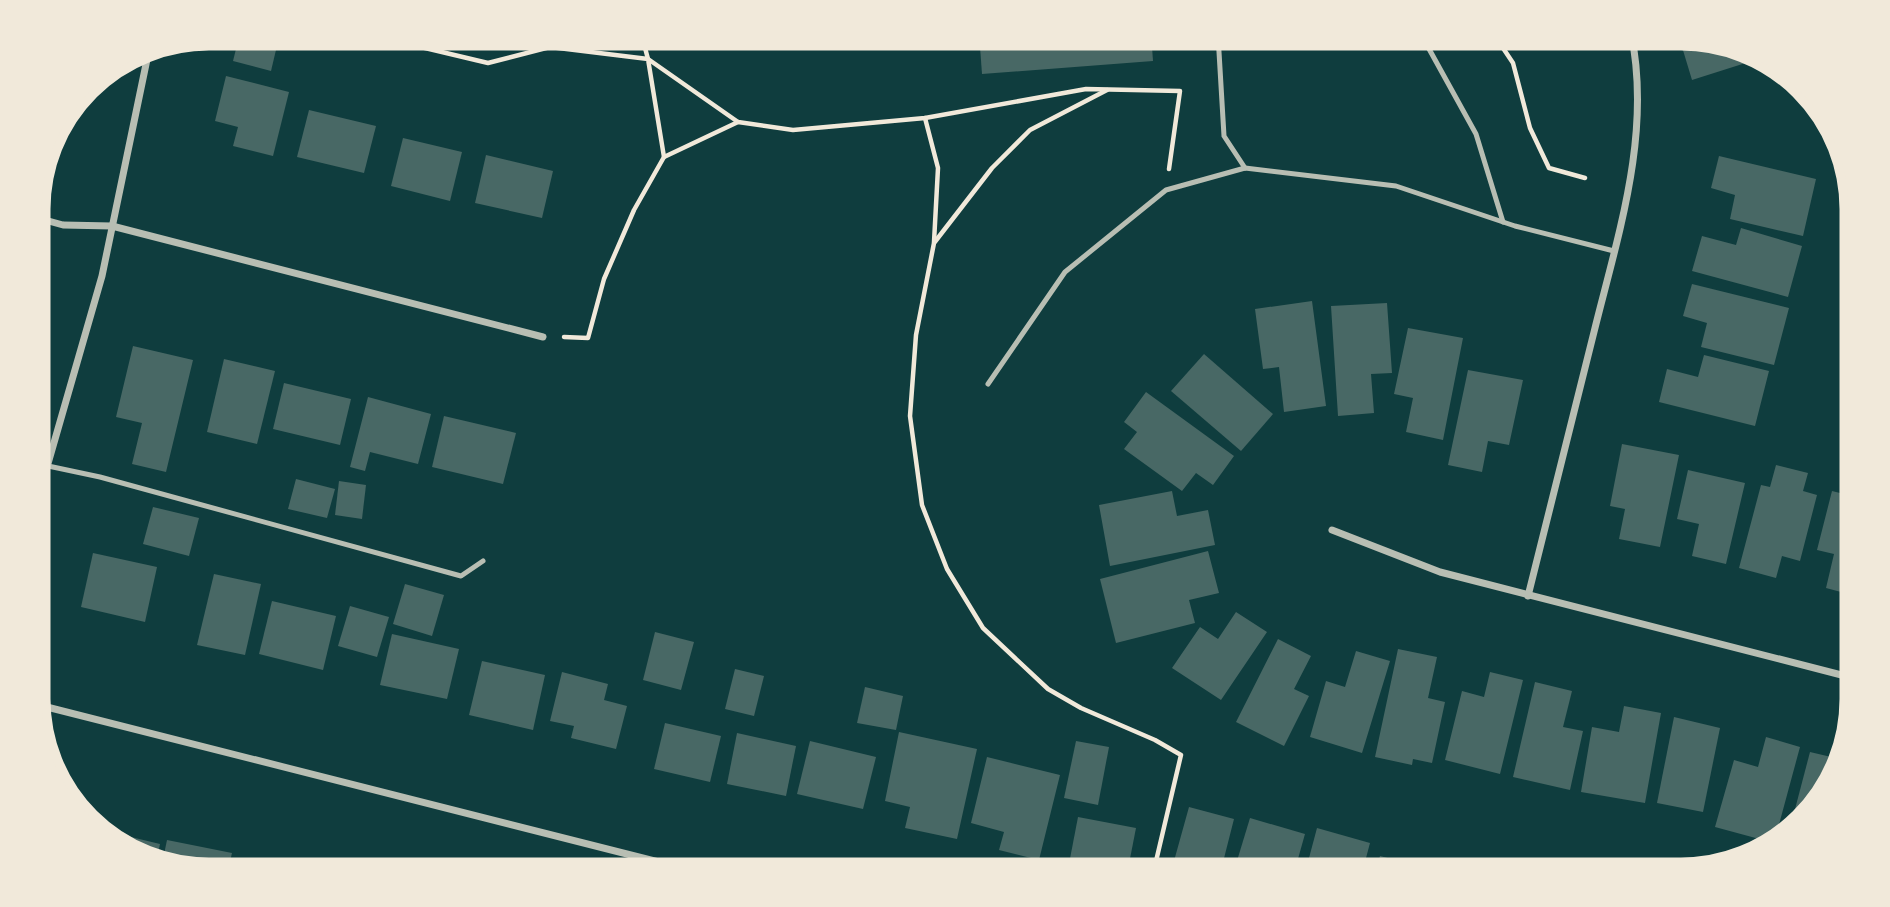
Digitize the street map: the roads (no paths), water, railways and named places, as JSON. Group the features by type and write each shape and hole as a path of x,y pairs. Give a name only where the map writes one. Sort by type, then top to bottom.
{"street":[{"path":"1528,596 1624,208 1637,129 1637,59 1634,46"},
{"path":"46,471 102,276 147,57"},
{"path":"46,220 63,225 112,226 543,337"},
{"path":"1332,530 1440,572 1844,676"},
{"path":"46,709 657,862"}],"lane":[{"path":"1219,46 1224,136 1245,168"},
{"path":"1427,46 1476,134 1503,222"},
{"path":"988,384 1065,272 1166,190 1245,168 1396,186 1503,222 1614,251"},
{"path":"47,467 113,481 461,576 483,561"}]}
